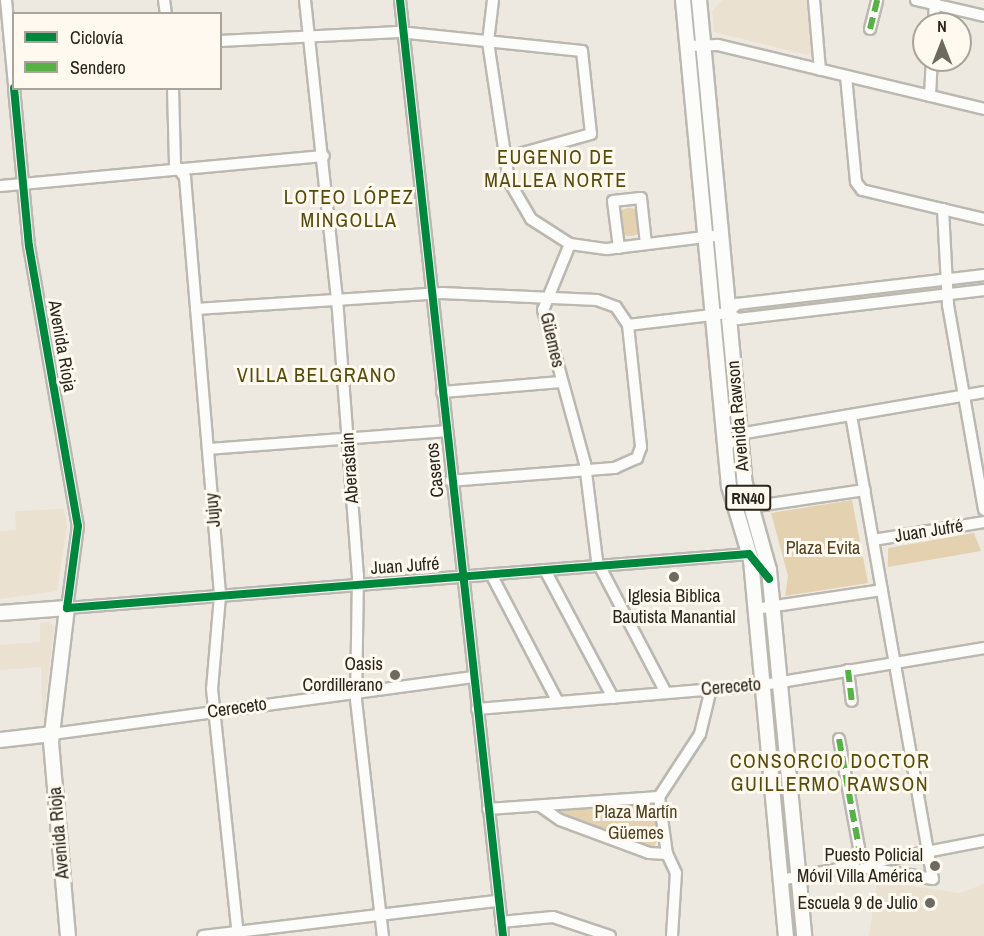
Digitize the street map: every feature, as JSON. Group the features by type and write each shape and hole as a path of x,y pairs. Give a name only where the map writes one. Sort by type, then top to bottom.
{"main road":[{"name":"Avenida Rawson","path":"683,0 725,448 732,499 749,554 786,936"},
{"name":"Avenida Rawson","path":"702,4 739,434 750,507 769,579 804,936"},
{"name":"Juan Jufré","path":"0,613 66,608"},
{"name":"Avenida Rioja","path":"66,608 52,734 68,936"},
{"name":"Cereceto","path":"0,741 52,734"}],"street":[{"name":"Avenida Rioja","path":"6,0 8,59 12,78"},
{"name":"Aberastain","path":"306,0 324,156 348,438 358,585 356,693 383,936"},
{"name":"Caseros","path":"400,0 461,577 502,936"},
{"path":"493,0 488,41 505,158 512,187 526,213 570,244 619,248 721,235"},
{"path":"814,0 820,70"},
{"path":"870,29 877,0"},
{"path":"916,0 935,2 984,16"},
{"path":"222,41 404,33 582,51 591,134 505,158"},
{"path":"687,46 704,45 984,109"},
{"path":"930,96 931,72"},
{"path":"846,76 856,182 862,190 984,219"},
{"name":"Avenida Rioja","path":"14,90 23,184 78,526 66,608"},
{"name":"Jujuy","path":"173,90 179,169 185,177 220,596 214,711 238,934"},
{"path":"0,186 324,156"},
{"path":"619,248 613,201 642,198 646,244"},
{"path":"943,209 948,294 984,510"},
{"name":"Güemes","path":"570,244 543,310 586,471 599,566 666,693"},
{"path":"628,325 728,313 737,304 984,275"},
{"path":"728,313 738,319 984,290"},
{"path":"196,309 432,293 609,302 628,325 638,457 621,467 451,481"},
{"path":"442,392 562,382"},
{"path":"725,448 739,434 984,392"},
{"path":"851,415 933,879 859,865"},
{"path":"208,449 446,431"},
{"path":"750,507 864,490"},
{"name":"Juan Jufré","path":"873,540 984,522"},
{"path":"749,554 769,579"},
{"name":"Juan Jufré","path":"66,608 749,554"},
{"path":"545,570 613,698"},
{"path":"491,574 558,702"},
{"path":"755,609 882,590"},
{"name":"Cereceto","path":"477,709 763,685 984,648"},
{"path":"848,670 852,701"},
{"name":"Cereceto","path":"52,734 473,677"},
{"path":"672,936 676,873 667,854 659,797 700,734 711,689"},
{"path":"839,739 859,865"},
{"path":"488,810 659,797"},
{"path":"540,806 560,820 649,853 667,854"},
{"path":"781,880 984,841"},
{"path":"204,936 238,934 498,901"},
{"path":"501,922 553,917 610,936"}],"shaded area":[{"path":"722,0 808,0 812,51 807,55 714,32 712,11"},
{"path":"64,509 67,527 57,591 0,599 0,531 16,530 15,511"},
{"path":"50,622 54,628 43,723 41,667 0,670 0,645 40,642 40,623"},
{"path":"877,881 960,893 984,884 984,936 869,936"}],"green space":[{"path":"699,56 715,228 712,230 694,57"},
{"path":"630,208 640,212 644,222 640,232 630,236 620,232 616,222 620,212"},
{"path":"938,285 940,290 747,311 748,307"},
{"path":"732,449 736,450 758,556 736,497"},
{"name":"Plaza Evita","path":"852,500 868,583 785,596 788,576 771,513"},
{"path":"974,533 981,551 888,567 888,548"},
{"path":"772,694 776,696 790,871 785,870"},
{"name":"Plaza Martín Güemes","path":"647,801 656,810 660,836 652,850 560,814 564,808"}],"marked path":[{"path":"870,29 877,0"},
{"path":"848,670 852,701"},
{"path":"839,739 862,864"}],"cycle path":[{"path":"400,0 503,936"},
{"path":"14,90 29,246 78,526 67,608 749,554 769,579"}],"place":[{"name":"Iglesia Biblica Bautista Manantial","path":"674,577"},
{"name":"Oasis Cordillerano","path":"395,675"},
{"name":"Puesto Policial Móvil Villa América","path":"935,866"},
{"name":"Escuela 9 de Julio","path":"930,903"}],"district":[{"name":"EUGENIO DE MALLEA NORTE","path":"556,168"},
{"name":"LOTEO LÓPEZ MINGOLLA","path":"349,208"},
{"name":"VILLA BELGRANO","path":"317,374"},
{"name":"CONSORCIO DOCTOR GUILLERMO RAWSON","path":"830,772"}]}
